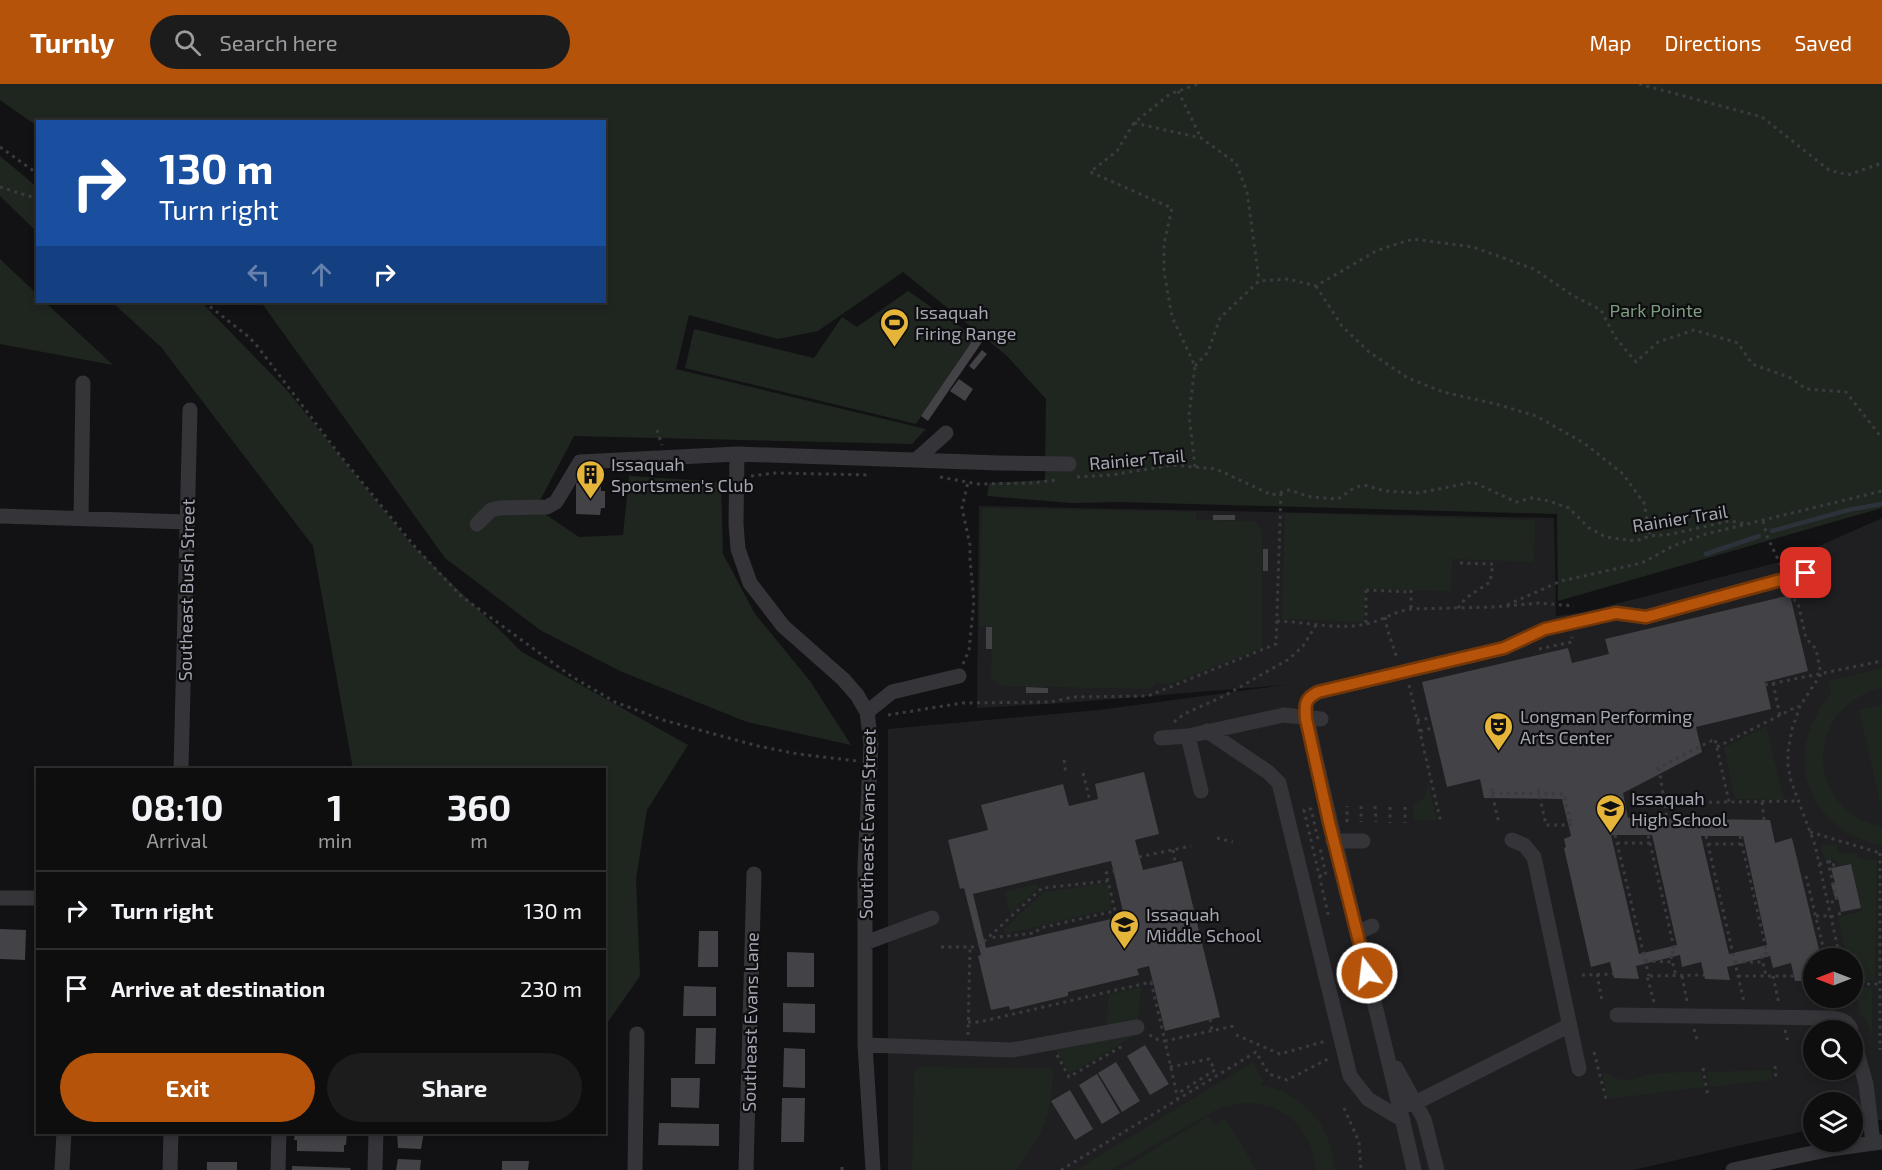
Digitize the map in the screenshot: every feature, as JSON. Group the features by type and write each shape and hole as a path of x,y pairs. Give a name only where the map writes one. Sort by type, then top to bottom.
{"street":[{"path":"81,519 83,382"},
{"name":"Southeast Bush Street","path":"181,768 190,410"},
{"path":"917,459 946,433"},
{"path":"477,524 490,510 546,507 556,502 580,462 737,454 917,459 999,463 1071,470"},
{"name":"Southeast Evans Street","path":"737,454 738,549 750,583 783,626 843,679 857,695 867,712 870,728 865,865 865,1045 873,1170"},
{"path":"0,516 187,522"},
{"path":"1414,1170 1406,1109 1387,1050 1333,841 1335,800 1321,764 1314,719 1305,704 1306,699 1318,692 1504,648 1545,629 1616,613 1646,617 1806,573"},
{"path":"867,712 892,692 959,676"},
{"path":"1166,732 1188,736 1284,715 1314,719"},
{"path":"1207,731 1268,772 1279,783 1350,1076 1368,1098 1406,1109 1424,1119 1437,1170"},
{"path":"1188,736 1200,791"},
{"path":"1512,840 1524,845 1534,857 1579,1069"},
{"path":"1333,841 1363,841"},
{"name":"Southeast Evans Lane","path":"746,1170 754,874"},
{"path":"0,898 36,898"},
{"path":"865,943 932,918"},
{"path":"1357,933 1372,926"},
{"path":"1617,1015 1831,1018 1839,1020"},
{"path":"1406,1109 1570,1025"},
{"path":"865,1045 1012,1050 1137,1027"},
{"path":"635,1170 637,1034"},
{"path":"1733,1170 1831,1149 1878,1142 1863,1072"},
{"path":"63,1170 64,1134"},
{"path":"170,1170 171,1134"},
{"path":"278,1170 279,1134"},
{"path":"375,1170 376,1134"}],"path":[{"path":"1195,467 1189,415 1195,366 1172,317 1164,271 1164,244 1172,208 1090,172 1117,151 1134,123 1170,94 1198,84"},
{"path":"1639,84 1762,117 1829,170 1848,175 1882,163"},
{"path":"1178,92 1201,138"},
{"path":"1134,123 1201,138 1236,163 1247,192 1259,281"},
{"path":"0,147 36,173"},
{"path":"0,187 36,198"},
{"path":"1316,286 1377,250 1413,239 1473,247 1534,269 1572,295 1601,310 1615,337 1636,363 1658,342 1694,330 1727,340 1738,344 1752,364 1791,378 1806,389 1846,392 1882,438"},
{"path":"1195,366 1208,352 1220,318 1259,281 1288,279 1316,286 1342,326 1369,352 1408,378 1443,392 1536,416 1584,443 1623,474 1644,503 1650,536"},
{"path":"205,303 249,337 258,347 339,454 416,548 461,596 571,676 615,702 663,720 758,746 849,761"},
{"name":"Rainier Trail","path":"1071,470 1111,475 1173,465 1216,469 1272,495 1288,490 1311,497 1338,499 1364,484 1385,491 1419,493 1473,482 1516,502 1531,498 1569,508 1589,528 1606,537 1636,541 1650,536 1672,534 1729,521 1749,524"},
{"path":"748,482 750,477 775,473 875,475"},
{"path":"934,476 978,484 1032,483 1062,479"},
{"path":"959,676 969,650 974,601 969,560 970,545 962,508 968,482"},
{"path":"1507,605 1561,581 1641,563 1673,546 1706,534 1882,491"},
{"path":"888,715 962,703 1051,702 1073,697 1149,696 1276,644 1281,492"},
{"path":"1763,521 1767,536 1781,566"},
{"path":"1458,608 1466,598 1490,582 1493,562 1460,563"},
{"path":"1366,624 1366,589 1411,591 1411,609"},
{"path":"1788,594 1798,603 1806,638 1816,648 1821,674 1800,706 1792,729 1788,751 1791,781 1800,801 1819,864 1838,948"},
{"path":"1277,621 1316,625 1323,623 1366,624 1398,611 1411,609 1550,603 1576,606 1581,609"},
{"path":"1385,616 1389,638 1396,655"},
{"path":"1166,732 1184,714 1224,696 1290,659 1303,646 1316,625"},
{"path":"1765,685 1882,661"},
{"path":"1408,681 1441,824"},
{"path":"1773,683 1780,716"},
{"path":"1717,747 1800,706"},
{"path":"1417,720 1430,718"},
{"path":"1420,731 1433,729"},
{"path":"1667,819 1657,768 1715,739 1729,802"},
{"path":"1680,749 1682,756"},
{"path":"1064,760 1066,775"},
{"path":"1083,772 1090,801"},
{"path":"1499,824 1492,791 1538,791 1564,794 1573,825 1546,825 1538,791"},
{"path":"1335,800 1347,822"},
{"path":"1664,803 1800,801"},
{"path":"1762,802 1764,820"},
{"path":"1361,806 1361,822"},
{"path":"1375,806 1376,822"},
{"path":"1390,807 1390,823"},
{"path":"1405,807 1405,823"},
{"path":"1314,822 1311,809 1304,810 1329,918"},
{"path":"1810,832 1881,853 1880,1050"},
{"path":"1615,834 1654,1002"},
{"path":"1648,835 1675,952 1670,953 1676,976"},
{"path":"1706,836 1744,1003"},
{"path":"1740,836 1767,953 1761,955 1767,976"},
{"path":"1217,838 1233,842"},
{"path":"1617,843 1650,843"},
{"path":"1708,844 1742,844"},
{"path":"1139,857 1191,846"},
{"path":"1173,850 1175,862"},
{"path":"1819,864 1833,861 1834,868"},
{"path":"1828,862 1837,901 1828,903"},
{"path":"989,938 1035,933 1040,928 1115,911 1106,873 1114,871"},
{"path":"1319,876 1326,875"},
{"path":"1806,876 1823,948"},
{"path":"941,947 978,946 1042,888 1108,881"},
{"path":"1816,916 1831,916 1844,912"},
{"path":"968,1049 970,948"},
{"path":"1645,961 1672,962"},
{"path":"1734,962 1763,962"},
{"path":"1597,974 1602,1001"},
{"path":"1582,975 1613,974"},
{"path":"1649,976 1704,975"},
{"path":"1682,976 1688,1003"},
{"path":"1738,976 1794,976"},
{"path":"1773,976 1779,1004"},
{"path":"968,1022 1151,982 1178,1100"},
{"path":"1863,984 1881,984"},
{"path":"1210,1019 1212,1031"},
{"path":"1164,1041 1234,1026"},
{"path":"1694,1027 1698,1043"},
{"path":"1785,1028 1788,1042"},
{"path":"1236,1035 1280,1054 1328,1040"},
{"path":"1050,1043 1069,1077 1126,1043"},
{"path":"1061,1170 1256,1052 1269,1074 1287,1080 1332,1058"},
{"path":"1594,1052 1605,1099"},
{"path":"1170,1067 1209,1059 1215,1070 1176,1094"},
{"path":"1775,1066 1776,1079"},
{"path":"1703,1068 1708,1097"},
{"path":"1344,1108 1359,1142 1361,1170"}],"shaded area":[{"name":"Issaquah High School","path":"979,506 1554,518 1556,616 1584,612 1788,560 1882,518 1882,1120 1863,1121 1863,1092 1803,1092 1803,1131 1633,1170 888,1170 888,729 1099,710 1285,685 977,708"}],"green space":[{"name":"Park Pointe","path":"0,84 1882,84 1882,508 1558,601 1557,514 1120,502 1071,503 987,496 989,483 1045,480 1046,399 1006,355 903,272 818,331 778,339 689,315 676,369 926,429 912,444 574,436 536,508 579,537 623,535 629,476 721,482 723,554 755,614 810,681 851,745 747,722 620,671 540,630 445,558 262,303 606,303 606,120 36,120 36,125 0,100"},
{"path":"0,156 36,186 36,231 0,196"},
{"path":"0,259 36,293 36,303 46,303 113,365 0,344"},
{"name":"Issaquah Firing Range","path":"908,291 975,337 916,424 685,368 694,329 814,358 842,317 857,327"},
{"path":"113,303 203,304 286,389 412,545 522,652 688,745 647,810 636,879 640,976 606,1025 606,768 353,768 313,546 161,347"},
{"path":"982,508 1196,512 1196,520 1254,521 1262,530 1262,648 1171,684 1155,683 1154,687 1146,689 1000,686 991,677 992,627 979,626"},
{"path":"1285,513 1535,520 1534,562 1452,559 1451,591 1365,589 1364,622 1282,619"},
{"path":"1882,668 1882,688 1856,698 1838,715 1827,735 1823,758 1827,780 1838,800 1856,817 1882,827 1882,846 1856,837 1835,824 1819,806 1809,786 1805,764 1807,740 1815,717 1831,694 1828,681"},
{"path":"1882,705 1882,811 1859,710"},
{"path":"1766,726 1784,800 1735,799 1724,748"},
{"path":"1428,782 1437,820 1414,820 1414,804 1425,797"},
{"path":"1821,845 1837,845 1839,853 1856,853 1858,859 1877,860 1875,981 1863,981 1863,948 1845,948 1838,917 1862,911 1851,863 1837,866 1835,859 1825,861"},
{"path":"1107,883 1112,909 1005,934 1004,929 1043,892"},
{"path":"1037,884 1039,887 1010,914 1005,892"},
{"path":"1141,987 1138,1021 1106,1027 1109,994"},
{"path":"1863,988 1872,988 1872,1038 1866,1019 1861,1015 1859,1008 1863,1008"},
{"path":"1137,1034 1070,1074 1056,1050"},
{"path":"1253,1062 1264,1081 1260,1084 1290,1096 1313,1114 1328,1139 1335,1170 1316,1170 1305,1134 1294,1121 1280,1111 1265,1105 1248,1103 1230,1105 1212,1112 1111,1170 1076,1170"},
{"path":"919,1067 1053,1068 1051,1098 1040,1134 1015,1170 912,1170 914,1072"},
{"path":"1771,1070 1772,1080 1710,1087 1707,1072"},
{"path":"1604,1072 1626,1080 1658,1073 1701,1072 1705,1087 1608,1099 1602,1074"},
{"path":"1209,1116 1215,1125 1225,1118 1257,1170 1120,1170"}],"building":[{"path":"975,337 982,342 928,421 921,416"},
{"path":"982,350 987,354 974,370 969,366"},
{"path":"959,379 973,389 965,401 950,391"},
{"name":"Issaquah Sportsmen's Club","path":"576,483 601,484 601,491 605,491 605,508 601,508 600,515 576,514"},
{"path":"1213,515 1235,515 1235,520 1213,520"},
{"path":"1263,549 1268,549 1268,571 1263,571"},
{"path":"1790,595 1808,671 1765,682 1771,709 1696,727 1702,752 1623,793 1628,818 1770,820 1775,843 1792,838 1819,948 1803,948 1803,981 1795,981 1791,963 1773,968 1770,956 1727,967 1730,980 1705,979 1701,962 1682,967 1680,955 1636,966 1639,979 1614,978 1610,962 1591,967 1564,848 1566,847 1564,839 1571,836 1562,799 1484,798 1480,779 1447,787 1422,682 1568,648 1572,663 1609,654 1605,639","holes":["1611,835 1652,835 1677,945 1639,954","1701,836 1743,836 1767,945 1729,954"]},
{"path":"986,627 992,627 992,649 986,649"},
{"path":"1026,687 1048,688 1048,693 1026,693"},
{"path":"1144,772 1159,834 1135,840 1143,870 1182,861 1220,1017 1165,1031 1149,966 1137,969 1139,975 1068,992 1068,996 1010,1010 1009,1006 991,1010 978,956 981,955 964,888 960,889 948,840 988,830 981,805 1063,784 1069,806 1098,799 1095,784","holes":["1111,861 1124,916 986,948 973,894"]},
{"path":"1851,864 1861,908 1841,912 1838,898 1835,898 1831,884 1835,883 1831,868"},
{"path":"0,929 26,930 25,960 0,959"},
{"path":"699,931 718,931 718,967 698,967"},
{"path":"787,952 814,953 814,987 787,987"},
{"path":"684,986 716,987 716,1016 683,1016"},
{"path":"783,1003 815,1004 815,1033 783,1032"},
{"path":"696,1028 716,1028 715,1064 695,1064"},
{"path":"1145,1045 1169,1084 1150,1095 1127,1056"},
{"path":"784,1048 805,1049 805,1088 783,1087"},
{"path":"1116,1062 1140,1101 1122,1112 1098,1073"},
{"path":"1097,1074 1120,1113 1102,1124 1079,1085"},
{"path":"671,1078 700,1078 699,1108 671,1107"},
{"path":"1070,1090 1093,1129 1075,1140 1051,1101"},
{"path":"782,1098 805,1098 804,1142 781,1142"},
{"path":"659,1123 719,1124 719,1146 658,1145"},
{"path":"295,1134 347,1134 344,1152 297,1151 297,1140 294,1140"},
{"path":"397,1134 424,1134 421,1149 398,1148"},
{"path":"398,1159 421,1160 420,1170 396,1170"},
{"path":"502,1161 529,1161 528,1170 502,1170"},
{"path":"207,1162 237,1162 237,1170 207,1170"},
{"path":"292,1166 351,1168 350,1170 292,1170"}],"waterway":[{"path":"1772,531 1848,510 1882,504"},
{"path":"1706,554 1759,536"}],"place":[{"name":"Issaquah Firing Range","path":"894,348"},
{"name":"Issaquah Sportsmen's Club","path":"590,500"},
{"name":"Longman Performing Arts Center","path":"1499,752"},
{"name":"Issaquah High School","path":"1610,834"},
{"name":"Issaquah Middle School","path":"1125,950"}],"route":[{"path":"1367,973 1306,719 1306,699 1318,692 1504,648 1545,629 1616,613 1646,617 1806,573"}]}
